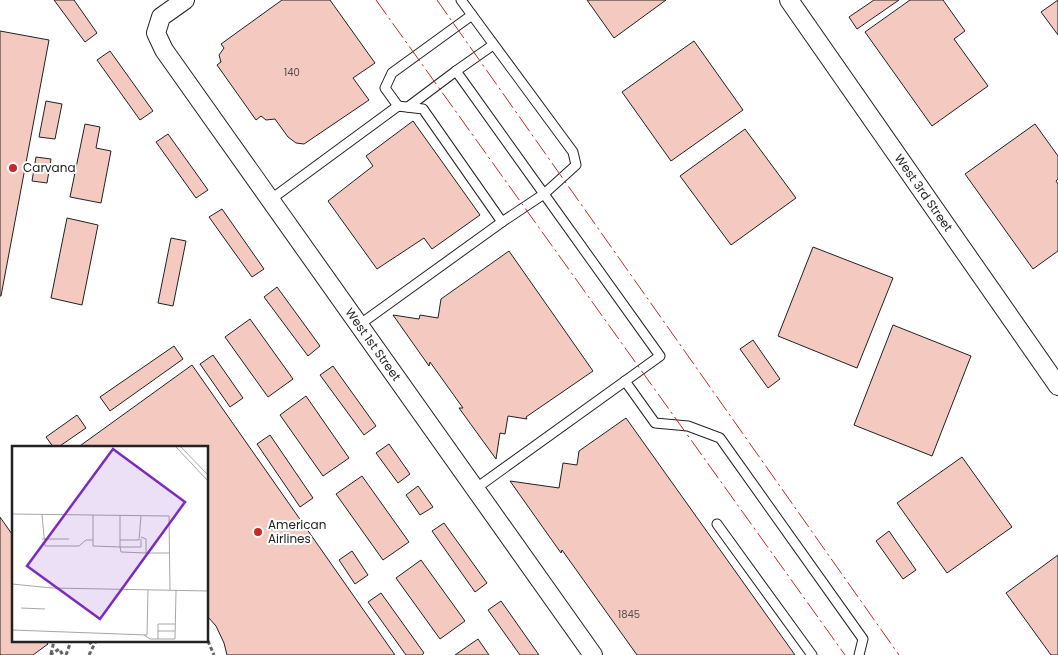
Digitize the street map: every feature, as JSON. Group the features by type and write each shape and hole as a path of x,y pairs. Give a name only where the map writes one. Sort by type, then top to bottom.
{"street":[{"name":"West 1st Street","path":"185,0 161,17 156,33 164,50 593,655"},
{"name":"West 3rd Street","path":"788,0 1058,386"}],"lane":[{"path":"359,325 544,194 576,165 573,152 461,0"},
{"path":"472,15 392,73 385,88 403,106 423,109 502,222"},
{"path":"270,200 494,44"},
{"path":"456,71 660,356 476,489"},
{"path":"625,381 655,423 688,426 720,438 863,639 858,655"},
{"path":"717,524 812,655"}],"path":[{"path":"51,655 54,642"},
{"path":"51,655 59,649 65,655 71,642"},
{"path":"90,642 93,647"},
{"path":"89,655 96,642"},
{"path":"208,642 214,655"}],"building":[{"path":"54,0 74,0 97,33 85,42"},
{"path":"282,0 330,0 375,63 353,78 369,100 304,144 296,143 288,137 275,119 266,120 261,116 256,120 217,65 221,62 219,55 224,48 221,44"},
{"path":"587,0 666,0 614,38"},
{"path":"874,0 899,0 857,29 849,17"},
{"path":"910,0 943,0 965,31 954,39 988,86 932,126 865,32"},
{"path":"1058,0 1058,35 1041,12"},
{"name":"Carvana","path":"0,31 49,40 1,296 0,296"},
{"path":"694,41 743,110 671,161 622,92"},
{"path":"110,51 153,111 140,120 97,60"},
{"path":"46,101 62,104 55,139 39,137"},
{"path":"413,121 480,215 432,249 424,238 377,269 328,201 373,166 366,156"},
{"path":"85,124 100,127 96,148 111,151 101,203 70,197"},
{"path":"1035,124 1058,156 1058,179 1056,181 1058,184 1058,251 1033,269 965,174"},
{"path":"745,129 796,198 731,245 680,176"},
{"path":"168,134 208,190 196,198 156,142"},
{"path":"36,157 51,159 47,183 32,181"},
{"path":"222,209 264,269 252,277 209,217"},
{"path":"67,218 98,225 82,305 51,298"},
{"path":"171,238 186,241 173,306 158,303"},
{"path":"813,247 893,278 857,368 778,336"},
{"path":"509,251 593,371 526,417 527,419 508,416 505,434 500,433 496,459 459,408 463,408 430,362 429,366 393,315 419,319 420,315 438,318 441,299"},
{"path":"277,287 320,346 308,356 264,297"},
{"path":"250,319 293,379 268,397 225,337"},
{"path":"893,325 971,356 932,456 854,425"},
{"path":"753,340 780,379 768,388 740,349"},
{"path":"174,346 183,359 110,411 100,397"},
{"path":"213,355 243,398 230,407 200,364"},
{"name":"American Airlines","path":"192,365 395,655 227,655 216,626 209,618 209,446 80,446"},
{"path":"333,366 376,426 364,435 320,375"},
{"path":"306,396 349,458 323,476 280,415"},
{"path":"77,415 86,428 60,446 53,446 46,437"},
{"path":"626,418 795,655 637,655 510,481 559,488 563,463 577,465 579,451"},
{"path":"270,435 313,498 300,507 257,444"},
{"path":"389,444 410,474 398,483 376,453"},
{"path":"962,457 1012,527 947,573 897,503"},
{"path":"362,476 409,542 383,560 336,494"},
{"path":"418,486 433,507 420,515 406,495"},
{"path":"0,517 12,534 12,642 47,642 48,644 33,655 0,655"},
{"path":"444,523 487,583 475,592 432,531"},
{"path":"889,531 916,570 903,579 876,541"},
{"path":"352,551 368,575 355,584 339,560"},
{"path":"1058,555 1058,655 1051,655 1006,593"},
{"path":"421,560 465,621 440,639 396,578"},
{"path":"381,593 424,653 422,655 406,655 368,602"},
{"path":"501,601 539,655 520,655 488,610"},
{"path":"478,639 489,655 455,655"}],"power":[{"path":"376,0 845,655"},
{"path":"437,0 899,655"}],"place":[{"name":"Carvana","path":"13,168"},
{"name":"American Airlines","path":"258,532"}]}
